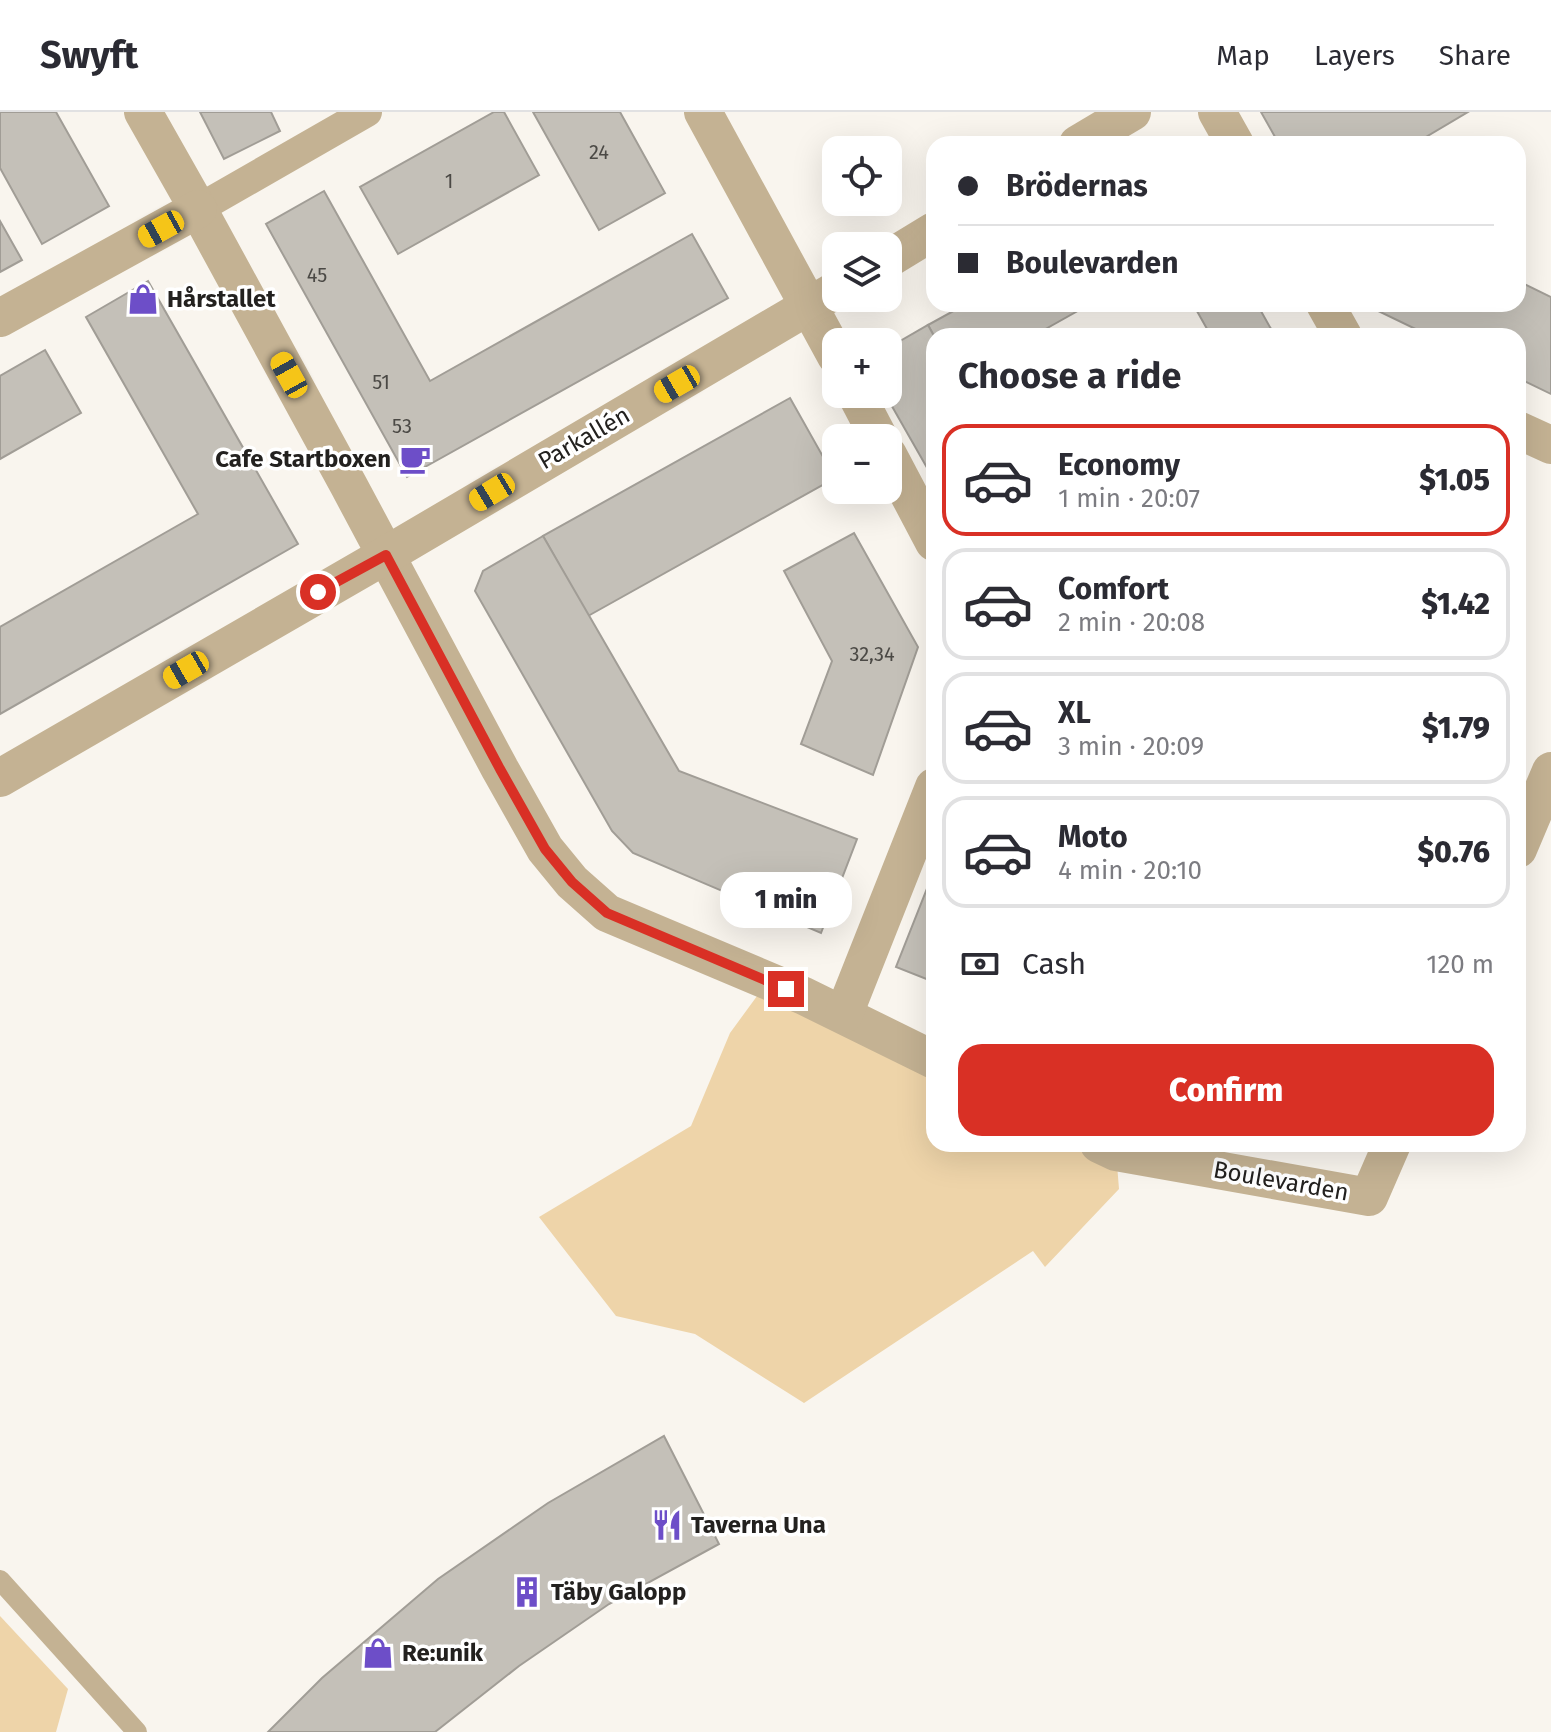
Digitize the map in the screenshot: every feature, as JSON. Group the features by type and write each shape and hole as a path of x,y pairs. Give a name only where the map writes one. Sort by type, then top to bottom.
{"street":[{"path":"143,112 500,769 545,849 572,882 607,913 844,1014 926,1056"},
{"path":"0,318 367,112"},
{"path":"703,112 822,296"},
{"path":"1092,136 1132,112"},
{"path":"1217,112 1230,136"},
{"path":"902,250 926,236"},
{"name":"Parkallén","path":"0,778 822,299"},
{"path":"1526,434 1551,445"},
{"path":"902,481 926,527"},
{"path":"1526,830 1551,771"},
{"path":"844,1014 926,807"},
{"name":"Boulevarden","path":"1116,1152 1369,1197 1389,1152"}],"lane":[{"path":"0,1580 137,1732"}],"shaded area":[{"path":"768,981 926,1059 926,1152 1116,1152 1119,1189 1045,1267 1033,1251 804,1403 695,1334 616,1316 539,1217 691,1126 730,1033"},
{"path":"0,1616 68,1689 56,1732 0,1732"}],"building":[{"path":"0,112 56,112 109,206 42,244 0,168"},
{"path":"200,112 271,112 280,131 224,159"},
{"path":"494,112 504,112 539,175 398,254 360,187"},
{"path":"533,112 620,112 665,193 599,230"},
{"path":"1261,112 1468,112 1428,136 1274,136"},
{"path":"324,191 430,381 692,234 728,298 407,477 266,224"},
{"path":"0,221 22,260 0,272"},
{"path":"148,281 298,544 0,714 0,627 198,514 86,317"},
{"path":"1526,285 1551,297 1551,394 1526,382 1526,328 1413,328 1380,312 1526,312"},
{"path":"952,312 1076,312 1047,328 930,328 928,325"},
{"path":"1198,312 1262,312 1270,328 1206,328"},
{"path":"928,325 930,328 926,328 926,466 893,408 902,408 902,340"},
{"path":"45,350 81,413 0,459 0,376"},
{"path":"790,398 822,455 822,485 588,616 543,536"},
{"path":"854,533 918,647 873,775 801,744 832,661 784,571"},
{"path":"543,536 679,771 857,839 821,933 633,853 612,831 475,591 483,571"},
{"path":"926,891 926,979 896,967"},
{"name":"Täby Galopp","path":"664,1436 719,1544 609,1604 519,1666 435,1732 268,1732 322,1678 438,1579 548,1503"}],"place":[{"name":"Hårstallet","path":"143,299"},
{"name":"Cafe Startboxen","path":"415,459"},
{"name":"Taverna Una","path":"667,1525"},
{"name":"Täby Galopp","path":"527,1592"},
{"name":"Re:unik","path":"378,1653"}],"route":[{"path":"318,592 386,555 545,849 572,882 607,913 786,989"}]}
